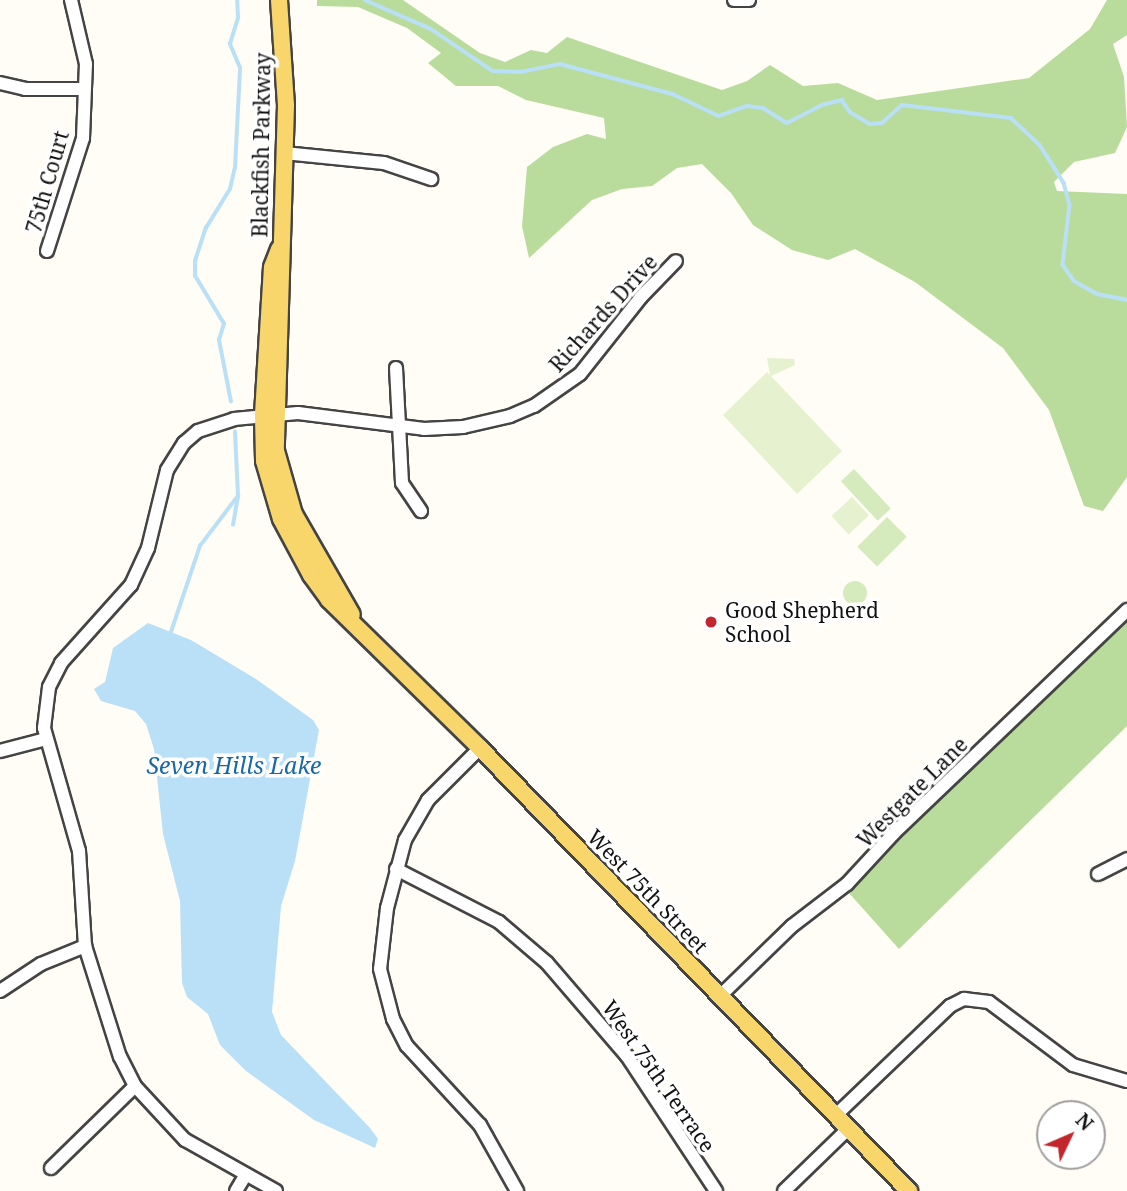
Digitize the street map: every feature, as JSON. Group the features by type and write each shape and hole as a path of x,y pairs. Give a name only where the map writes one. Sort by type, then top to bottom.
{"main road":[{"name":"Blackfish Parkway","path":"268,415 272,267 279,249 284,153 285,70 279,0"},
{"name":"West 75th Street","path":"268,415 268,480 289,537 329,600 356,622 480,748 909,1191"}],"street":[{"name":"75th Court","path":"47,251 83,138 83,37 71,0"},
{"path":"734,0 749,0"},
{"path":"0,83 25,89 83,89"},
{"path":"284,153 384,163 431,179"},
{"name":"Richards Drive","path":"276,1191 185,1140 135,1086 100,1005 85,947 79,850 46,739 49,687 61,663 117,604 142,564 175,455 198,431 216,423 268,415 400,424 424,429 463,427 534,406 580,374 641,297 676,261"},
{"path":"396,368 402,484 421,511"},
{"name":"Westgate Lane","path":"720,996 792,926 847,884 894,833 1127,610"},
{"path":"0,751 46,739"},
{"path":"480,748 428,800 405,840 396,869 380,950 384,991 393,1019 421,1063 480,1125 516,1191"},
{"path":"1098,874 1127,859"},
{"name":"West 75th Terrace","path":"396,869 499,922 547,963 627,1056 716,1191"},
{"path":"0,991 41,964 85,947"},
{"path":"836,1115 950,1006 964,999 989,1002 1073,1065 1127,1081"},
{"path":"51,1168 135,1086"},
{"path":"785,1191 849,1128"},
{"path":"236,1191 245,1176"}],"green space":[{"path":"317,0 403,0 480,53 505,62 531,50 547,53 567,37 722,90 747,81 770,65 803,86 838,83 877,100 1029,78 1090,29 1107,0 1127,0 1127,35 1113,44 1124,77 1127,127 1115,153 1074,162 1054,182 1057,191 1127,194 1127,477 1103,511 1084,506 1049,410 1003,348 915,282 855,249 828,260 792,250 753,225 731,193 702,164 677,168 652,186 622,189 592,200 529,258 522,226 527,167 553,147 587,134 606,139 604,118 526,100 498,86 456,86 428,63 441,53 407,28 358,7 317,6"},
{"path":"767,358 794,359 795,365 771,376 842,451 797,494 723,415 767,372 770,375"},
{"path":"854,469 891,508 878,521 841,481"},
{"path":"852,497 869,515 849,534 832,516"},
{"path":"887,517 907,537 877,566 857,547"},
{"path":"855,581 866,588 867,593 860,604 855,605 844,598 843,593 850,582"},
{"path":"1127,619 1127,726 899,949 849,893 918,819"}],"water":[{"name":"Seven Hills Lake","path":"148,623 191,640 256,679 313,720 319,730 295,861 281,906 272,1012 281,1035 370,1128 378,1139 375,1148 314,1120 246,1071 220,1045 208,1014 187,997 182,983 180,901 163,834 154,749 146,724 135,711 101,701 94,689 105,682 113,648"}],"waterway":[{"path":"231,402 219,340 224,324 195,276 195,261 206,228 230,189 235,168 240,68 230,44 238,17 237,0"},
{"path":"365,0 431,29 493,71 520,72 560,64 673,94 719,116 747,106 763,108 787,123 822,105 842,100 850,112 870,124 882,123 902,105 1011,118 1040,145 1064,183 1070,205 1063,265 1074,281 1097,294 1127,300"},
{"path":"171,632 200,546 238,496 235,432"},
{"path":"233,525 238,496"}],"place":[{"name":"Good Shepherd School","path":"711,622"}]}
